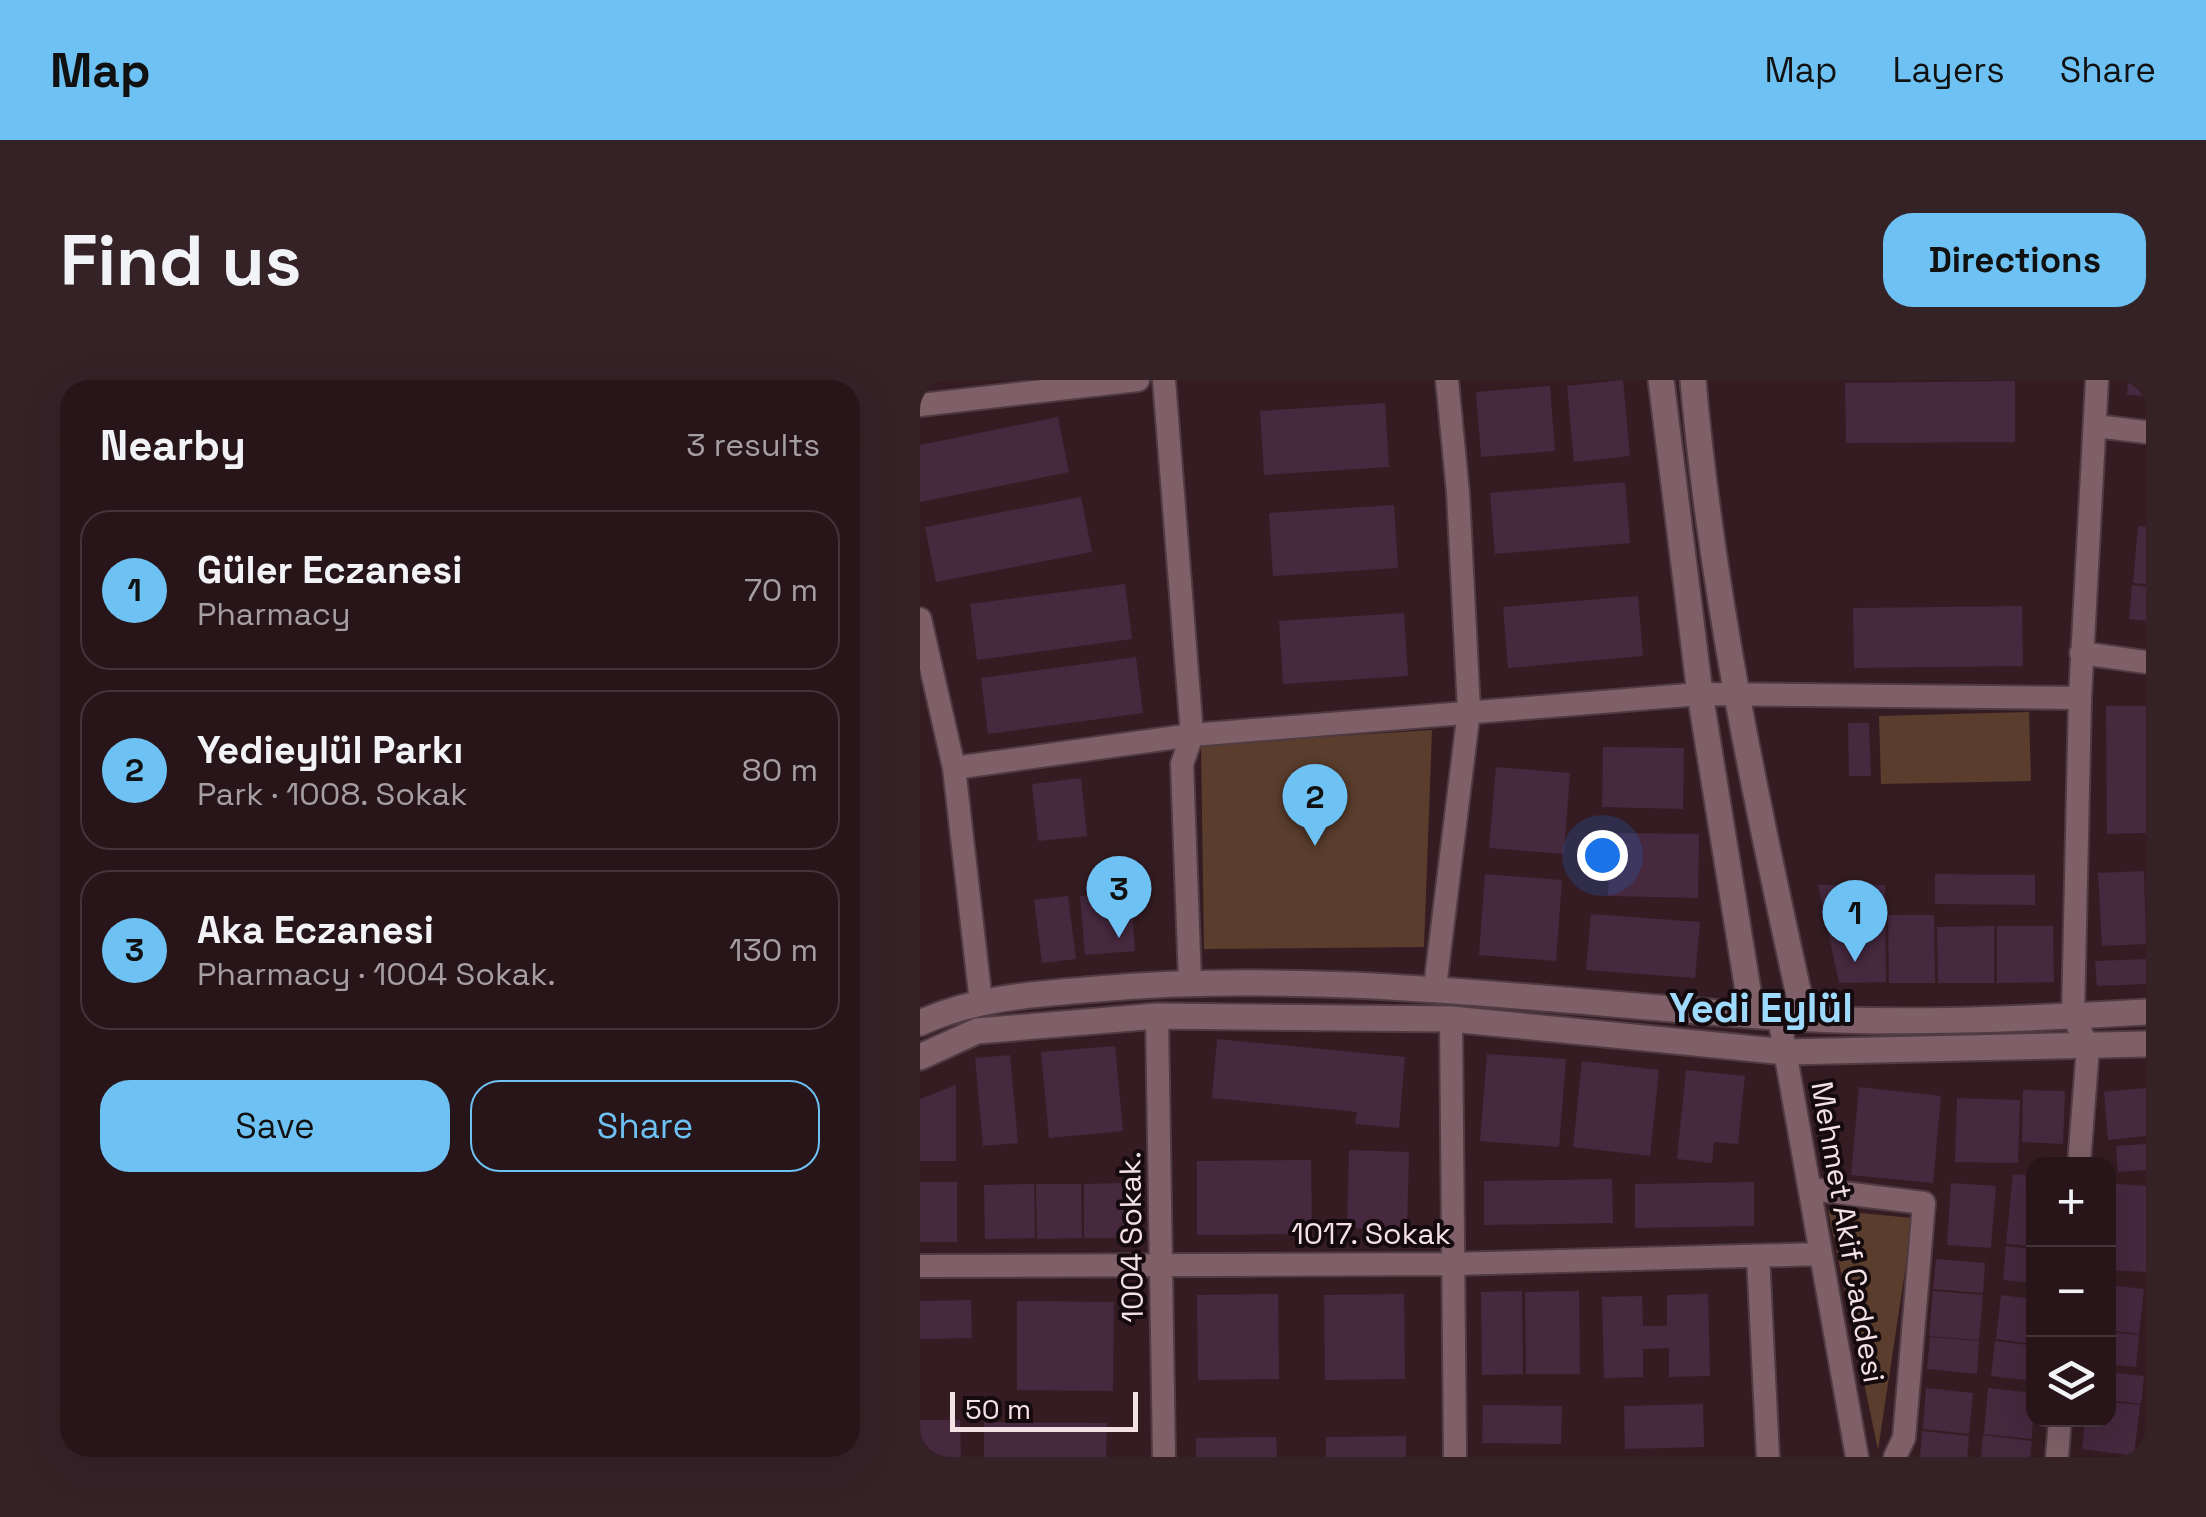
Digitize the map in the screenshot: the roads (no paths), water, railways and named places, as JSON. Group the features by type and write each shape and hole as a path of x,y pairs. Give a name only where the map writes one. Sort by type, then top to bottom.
{"main road":[{"path":"1660,380 1700,694 1752,1015"},
{"path":"1693,380 1704,504 1792,1018"},
{"path":"920,1023 981,1002 1024,995 1190,982 1435,987 1792,1018 2146,1012"},
{"path":"920,1058 977,1031 1158,1016 1452,1019 1786,1052 2146,1044"}],"street":[{"path":"920,404 1002,388 1138,380"},
{"path":"1164,380 1192,735 1182,764 1190,982"},
{"path":"1435,987 1469,710 1458,492 1446,380"},
{"path":"2080,1157 2088,1047 2073,1016 2080,698 2097,380"},
{"path":"2096,426 2146,432"},
{"path":"920,619 929,694 954,768 981,1002"},
{"path":"2082,653 2146,662"},
{"path":"954,768 1192,735 1700,694 2080,698"},
{"name":"1004 Sokak.","path":"1158,1016 1164,1457"},
{"name":"Mehmet Akif Caddesi","path":"1792,1018 1786,1052 1857,1457"},
{"path":"1452,1019 1455,1457"},
{"path":"1811,1189 1924,1203 1904,1438 1895,1457"},
{"name":"1017. Sokak","path":"920,1266 1451,1264 1821,1254"},
{"path":"1758,1256 1768,1457"},
{"path":"2057,1457 2059,1427"}],"place":[{"name":"Yedieylül Parkı","path":"1315,846"},
{"name":"Aka Eczanesi","path":"1119,938"},
{"name":"Güler Eczanesi","path":"1855,962"}],"district":[{"name":"Yedi Eylül","path":"1761,1008"}]}
